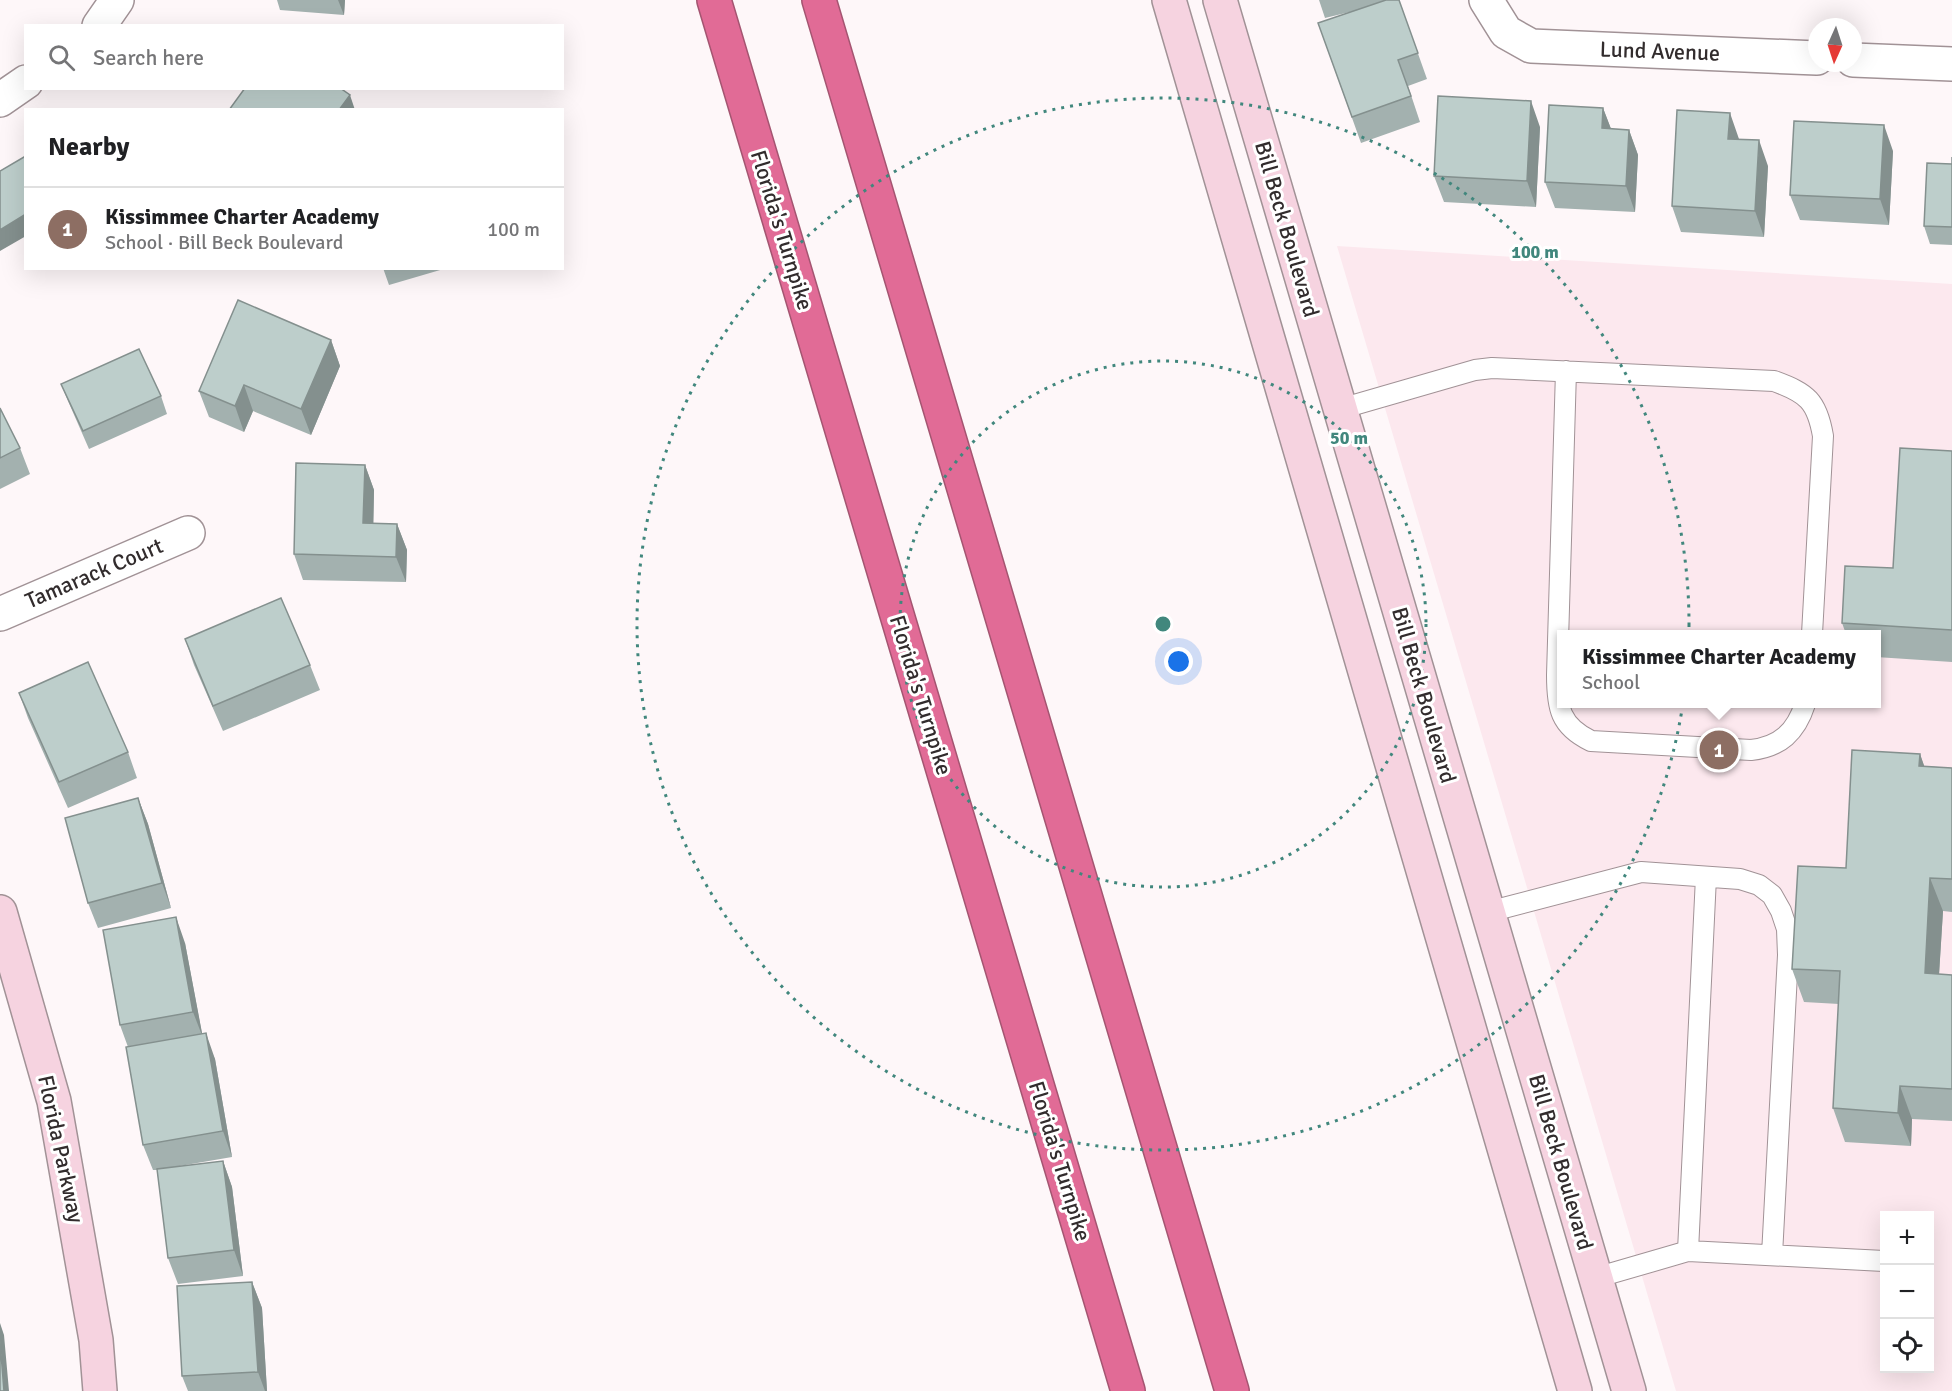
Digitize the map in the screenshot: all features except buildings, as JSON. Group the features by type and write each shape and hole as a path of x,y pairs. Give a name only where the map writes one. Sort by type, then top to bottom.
{"highway":[{"name":"Florida's Turnpike","path":"714,0 1128,1391"},
{"path":"819,0 1232,1391"}],"street":[{"path":"100,24 117,0"},
{"path":"1169,0 1575,1391"},
{"name":"Bill Beck Boulevard","path":"1220,0 1629,1391"},
{"name":"Lund Avenue","path":"1486,0 1506,32 1531,46 1808,58"},
{"path":"1862,60 1952,64"},
{"path":"0,100 24,83"},
{"name":"Tamarack Court","path":"0,614 188,532"},
{"name":"Florida Parkway","path":"0,912 54,1101 96,1340 100,1391"},
{"path":"1545,1288 1595,1278"}],"lane":[{"path":"1340,409 1474,370 1492,368 1774,381 1792,387 1810,400 1819,416 1823,436 1812,630"},
{"path":"1558,630 1566,372"},
{"path":"1559,708 1566,724 1577,734 1591,741 1751,750 1766,748 1782,740 1794,728 1804,708"},
{"path":"1488,912 1641,872 1740,879 1759,885 1772,896 1781,911 1787,929 1788,955 1772,1255"},
{"path":"1688,1251 1706,877"},
{"path":"1595,1278 1688,1251 1880,1261"}],"shaded area":[{"path":"1337,246 1952,284 1952,1391 1676,1391"}],"place":[{"name":"Kissimmee Charter Academy","path":"1719,750"}]}
